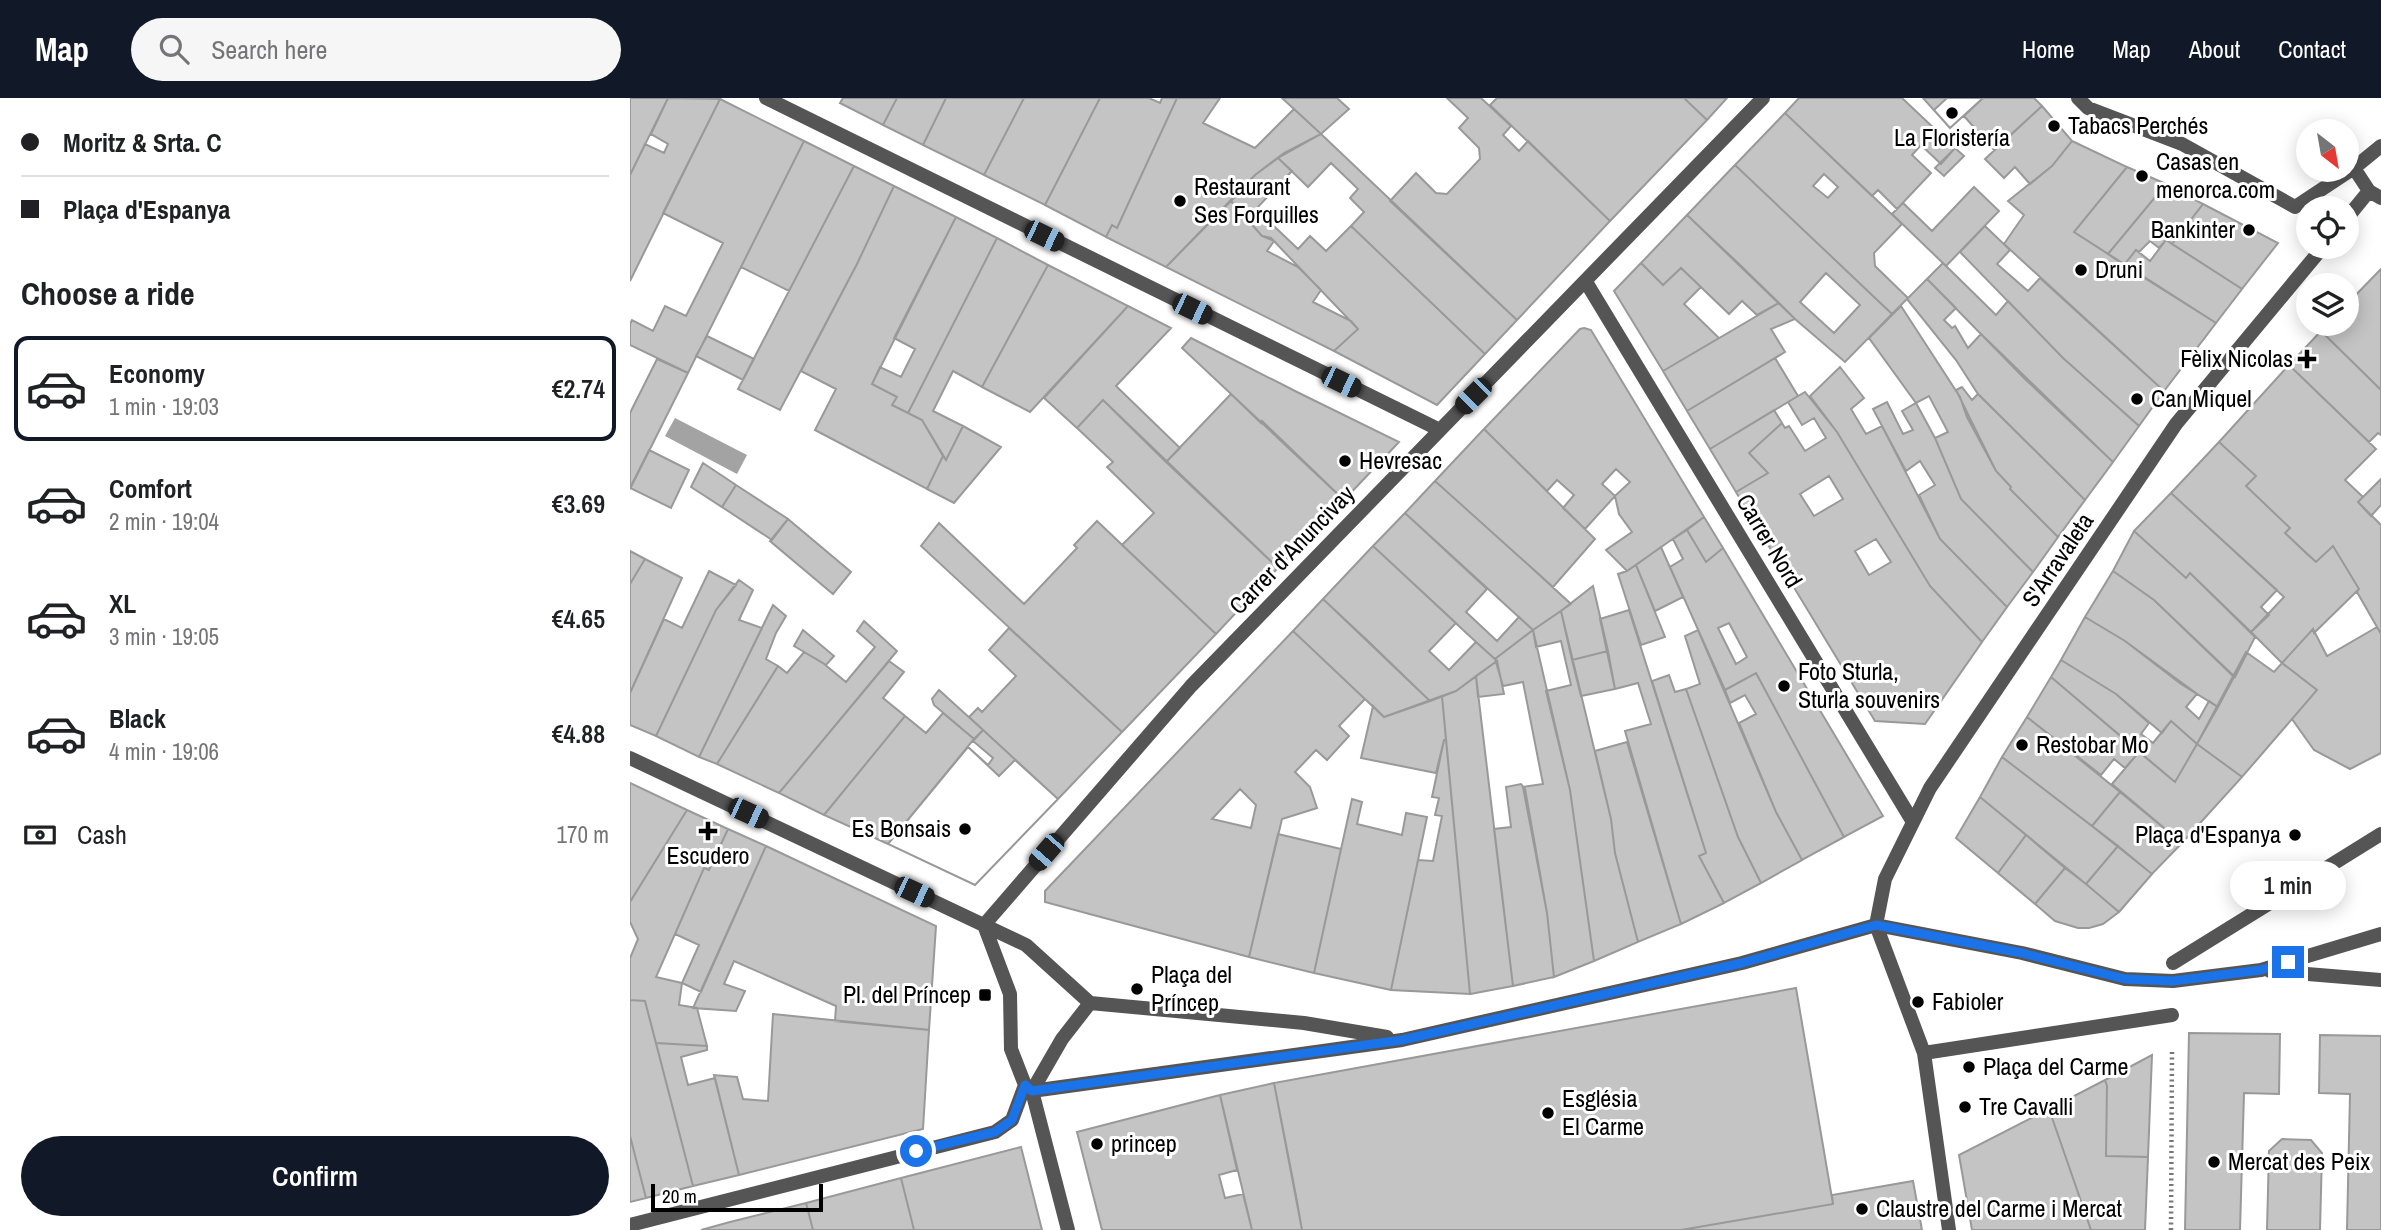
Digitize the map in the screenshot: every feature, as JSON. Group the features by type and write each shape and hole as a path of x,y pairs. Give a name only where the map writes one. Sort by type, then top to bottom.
{"street":[{"path":"766,98 1440,430"},
{"name":"Carrer d'Anuncivay","path":"985,925 1191,687 1763,98"},
{"path":"2078,98 2088,108 2182,144 2295,207 2333,182"},
{"path":"2359,164 2381,146"},
{"path":"2359,174 2375,194 2359,208"},
{"name":"S'Arravaleta","path":"1876,925 1885,879 1930,788 2176,424 2313,259"},
{"name":"Carrer Nord","path":"1586,282 1913,822"},
{"path":"630,758 1026,945 1090,1003 1304,1023 1402,1040"},
{"path":"2173,963 2381,834"},
{"path":"985,925 1010,994 1011,1049 1029,1088 1068,1230"},
{"path":"1029,1088 1402,1040 1742,963 1876,925 2022,953 2125,979 2173,981 2261,970 2381,934"},
{"path":"1876,925 1924,1053 1949,1230"},
{"path":"2261,970 2381,980"},
{"path":"630,1225 995,1132 1012,1120 1029,1088 1090,1003"},
{"path":"1924,1053 2172,1015"}],"path":[{"path":"2171,1230 2172,1015"}],"shaded area":[{"path":"675,418 747,455 737,474 665,436"}],"building":[{"path":"630,98 668,98 630,175"},
{"path":"668,98 720,99 630,281 630,175 645,144 664,153 668,144 651,134"},
{"path":"843,98 897,98 883,125 840,103"},
{"path":"897,98 946,98 923,145 883,125"},
{"path":"946,98 1024,98 984,175 923,145"},
{"path":"1024,98 1100,98 1045,205 984,175"},
{"path":"1100,98 1149,98 1160,103 1162,98 1177,98 1117,228 1112,225 1106,237 1045,205"},
{"path":"1177,98 1220,98 1203,123 1255,148 1294,109 1321,134 1284,153 1255,175 1166,267 1106,237 1112,225 1117,228"},
{"path":"1282,98 1337,98 1349,109 1321,134"},
{"path":"1447,98 1481,98 1511,126 1503,135 1519,151 1528,141 1610,221 1517,320 1390,201 1416,173 1436,193 1447,194 1480,159 1479,148 1459,128 1468,118"},
{"path":"1497,98 1684,98 1707,120 1610,221 1490,105"},
{"path":"1684,98 1727,98 1707,120"},
{"path":"1799,98 1902,98 1955,148 1941,164 1921,145 1912,155 1931,173 1897,209 1878,190 1872,196 1785,113"},
{"name":"La Floristería","path":"1923,98 1983,98 1950,128"},
{"name":"La Floristería","path":"1947,98 1983,98 1950,128 1934,110"},
{"path":"1983,98 2034,98 2042,106 1994,150 1964,116"},
{"path":"720,99 804,141 688,373 630,345 630,324 632,320 653,331 665,306 686,316 723,243 663,213"},
{"path":"2042,106 2072,141 2052,166 2030,184 2015,167 2004,178 1985,159"},
{"path":"1785,113 1902,224 1874,253 1875,266 1908,298 1892,314 1735,165","holes":["1824,174 1838,187 1828,198 1813,186"]},
{"path":"1321,134 1517,320 1485,354 1351,226 1364,212 1350,198 1358,189 1331,163 1308,187 1278,158"},
{"path":"804,141 854,166 789,291 741,267"},
{"name":"Druni","path":"2072,141 2127,167 2074,232 2216,323 2164,391 2004,244 2024,215 2008,201 2052,166"},
{"path":"1955,148 1964,156 1944,176 1935,168"},
{"path":"1278,158 1292,171 1256,209 1298,249 1310,236 1326,251 1351,226 1485,354 1437,405 1334,351 1358,329 1271,238 1262,236 1231,201 1255,175"},
{"path":"1735,165 1892,314 1845,362 1795,319 1687,215","holes":["1826,273 1860,305 1834,333 1800,302"]},
{"path":"854,166 894,186 857,264 780,410 738,389"},
{"path":"2127,167 2166,184 2108,254 2074,232"},
{"path":"2166,184 2203,204 2172,244 2166,240 2159,248 2150,241 2139,252 2136,250 2124,265 2108,254"},
{"path":"894,186 956,217 872,384 897,397 892,405 922,420 943,456 927,489 815,430 836,389 801,371"},
{"path":"1974,187 1999,211 1946,266 1892,214 1903,203 1932,231"},
{"path":"1231,201 1262,236 1274,241 1267,251 1298,267 1321,290 1313,302 1351,321 1358,329 1334,351 1166,267"},
{"path":"2203,204 2278,243 2242,289 2172,244"},
{"path":"1687,215 1779,303 1757,315 1742,301 1729,314 1681,268 1663,285 1641,263"},
{"path":"956,217 997,238 908,413 892,405 897,397 872,384 880,367 901,377 915,349 894,338"},
{"path":"1985,226 2010,250 1997,264 2028,291 2040,278 2164,391 2139,426 2063,358 1960,252"},
{"path":"997,238 1048,265 982,387 953,371 933,411 963,426 946,460 922,420 908,413"},
{"path":"2166,240 2242,289 2216,323 2124,265 2136,250 2150,261"},
{"path":"1641,263 1663,285 1681,268 1701,287 1684,304 1719,338 1663,371 1614,291"},
{"path":"1943,263 1996,315 2008,301 2063,358 2139,426 2113,462 2025,379 1927,279"},
{"path":"1048,265 1128,306 1030,412 982,387"},
{"path":"2381,269 2381,390 2326,336 2359,336 2359,292"},
{"path":"1927,279 1956,308 1944,320 1952,328 1955,326 1968,348 1981,334 2113,462 2085,500 1978,394 1956,360 1907,299"},
{"path":"1779,303 1795,319 1771,329 1785,352 1687,411 1663,371"},
{"path":"1128,306 1171,328 1116,386 1180,448 1166,462 1103,400 1077,428 1044,398"},
{"path":"1901,306 1960,397 1967,417 1996,471 2010,489 2058,537 2033,572 1961,499 1935,438 1948,432 1929,396 1916,403 1869,338"},
{"path":"1580,329 1591,330 1704,517 1627,571 1606,550 1632,532 1619,514 1615,496 1585,529 1563,508 1574,495 1557,480 1547,491 1484,429","holes":["1616,469 1630,482 1615,496 1602,484"]},
{"path":"707,336 754,359 743,380 696,356"},
{"path":"2316,336 2326,336 2381,390 2381,435 2378,433 2369,442 2289,365"},
{"path":"1191,338 1399,442 1344,500 1182,348"},
{"path":"1775,358 1798,396 1710,449 1687,411"},
{"path":"657,359 688,373 630,489 630,413"},
{"path":"2289,365 2376,449 2345,480 2363,497 2358,502 2381,525 2381,634 2357,592 2359,589 2333,546 2316,562 2307,554 2285,533 2290,528 2246,486 2256,476 2219,442"},
{"path":"1840,367 1864,398 1851,409 1866,434 1882,426 1940,539 2007,607 1982,642 1930,586 1837,432 1810,396"},
{"path":"1962,387 1972,400 1978,394 2085,500 2058,537 2010,489 1996,471 1956,390"},
{"path":"1805,392 1837,432 1930,586 1982,642 1925,724 1875,721 1736,492 1768,473 1749,453 1782,423 1785,428 1789,426 1805,451 1826,438 1814,418 1802,425 1788,402","holes":["1829,476 1843,499 1814,516 1800,494","1876,539 1891,562 1869,575 1855,551"]},
{"path":"1231,394 1344,500 1278,568 1166,462"},
{"path":"1103,400 1278,568 1216,634 1122,545 1154,513 1107,467 1113,462 1077,428"},
{"path":"1887,402 1903,434 1913,430 1902,411 1916,403 1935,438 1961,499 2033,572 2007,607 1940,539 1919,495 1935,485 1920,461 1906,471 1873,409"},
{"path":"1774,410 1782,423 1749,453 1768,473 1736,492 1710,449"},
{"path":"963,426 1001,447 954,503 927,489 943,456 946,460"},
{"path":"1484,429 1595,539 1553,587 1435,481"},
{"path":"2219,442 2256,476 2246,486 2290,528 2285,533 2316,562 2333,546 2359,589 2314,633 2313,629 2282,663 2251,632 2284,597 2171,493"},
{"path":"649,450 689,470 671,508 630,488"},
{"path":"703,463 736,485 722,507 691,487"},
{"path":"2381,479 2381,505 2371,516 2358,502"},
{"path":"1435,481 1571,604 1533,630 1405,513"},
{"path":"736,485 788,519 772,540 722,507"},
{"path":"2171,493 2277,590 2261,607 2269,615 2251,632 2190,573 2186,578 2134,531"},
{"path":"1405,513 1487,589 1466,612 1497,641 1519,617 1533,630 1495,659 1476,642 1373,546"},
{"path":"1704,517 1723,548 1706,562 1687,530"},
{"path":"788,519 851,572 833,594 770,541"},
{"path":"1097,521 1216,634 1122,732 921,546 939,523 1024,604 1077,548 1074,545"},
{"name":"Foto Sturla, Sturla souvenirs","path":"1687,530 1706,562 1723,548 1883,816 1844,837 1756,673 1725,690 1670,567 1683,559 1673,539","holes":["1729,623 1747,657 1736,664 1718,628"]},
{"path":"2134,531 2186,578 2190,573 2255,637 2235,677 2154,600 2113,571"},
{"path":"1373,546 1456,623 1429,651 1449,670 1476,642 1497,661 1456,691 1430,701 1323,599"},
{"path":"1661,547 1683,597 1655,611 1636,565"},
{"path":"630,551 645,559 630,584"},
{"path":"645,559 682,578 630,693 630,584"},
{"path":"1636,565 1665,637 1641,645 1618,574"},
{"path":"709,571 736,585 716,610 656,736 630,725 630,693 664,619 682,628"},
{"path":"2113,571 2154,600 2234,677 2218,707 2181,684 2125,641 2085,617"},
{"path":"739,580 753,590 739,620 762,628 699,757 656,736 716,610"},
{"path":"1593,586 1608,651 1572,660 1561,611"},
{"path":"1323,599 1430,701 1384,717 1293,631"},
{"path":"773,605 786,616 766,659 778,666 717,764 699,757"},
{"path":"1629,610 1706,853 1699,856 1724,903 1681,924 1625,731 1651,724 1638,683 1615,689 1600,619"},
{"path":"1561,611 1611,819 1615,853 1638,942 1594,961 1570,790 1546,691 1571,685 1561,641 1536,647 1533,630"},
{"path":"2085,617 2125,641 2197,694 2186,707 2199,719 2209,701 2218,707 2197,744 2171,721 2162,733 2116,694 2061,660"},
{"path":"864,621 897,651 779,793 717,764 778,666 787,673 804,652 846,682 875,647 857,631"},
{"path":"2377,627 2381,634 2381,753 2350,769 2314,750 2292,719 2317,690 2282,663 2313,629 2327,656"},
{"path":"1009,628 1122,732 1058,799 969,717 978,708 982,712 1016,676 989,650"},
{"path":"803,630 834,656 826,665 794,646"},
{"path":"1533,630 1570,790 1594,961 1554,977 1547,913 1523,787 1543,784 1523,682 1503,686 1495,659"},
{"path":"1698,630 1776,812 1802,860 1761,883 1738,837 1686,689 1700,684 1685,636"},
{"path":"1293,631 1365,699 1339,726 1349,736 1327,760 1316,750 1295,772 1310,787 1317,808 1282,819 1249,957 1045,902 1045,891","holes":["1240,789 1256,805 1251,828 1212,819"]},
{"path":"1608,651 1615,689 1581,696 1572,660"},
{"path":"2246,652 2274,672 2282,663 2317,690 2242,777 2197,744"},
{"path":"2061,660 2116,694 2149,723 2141,734 2153,743 2171,721 2197,744 2175,782 2051,677"},
{"path":"889,661 904,672 883,698 905,716 824,815 779,793"},
{"path":"1497,661 1504,694 1478,697 1476,676"},
{"path":"1756,673 1844,837 1802,860 1776,812 1739,723 1756,714 1745,695 1730,703 1725,690"},
{"path":"1669,675 1675,692 1686,689 1738,837 1761,883 1724,903 1699,856 1706,853 1652,681"},
{"path":"1476,676 1513,986 1470,994 1442,696 1456,691"},
{"path":"2051,677 2139,752 2125,768 2114,759 2101,775 2027,717"},
{"path":"939,690 983,730 974,739 934,705 932,699"},
{"path":"1442,696 1446,740 1436,773 1361,758 1373,706 1384,717"},
{"path":"943,713 974,739 888,844 824,815 905,716 926,733"},
{"path":"2027,717 2120,792 2092,826 2002,757"},
{"name":"Es Bonsais","path":"983,730 1058,799 975,885 888,844 968,747 988,765 993,758 973,741"},
{"path":"1444,740 1470,994 1391,990 1418,860 1433,861 1442,816 1435,815 1439,798 1432,797"},
{"path":"1627,742 1681,924 1638,942 1615,853 1611,819 1595,751"},
{"path":"2197,744 2242,777 2182,843 2112,784 2139,752 2175,782"},
{"name":"Es Bonsais","path":"968,747 999,776 1015,760 1058,799 975,885 888,844"},
{"path":"2002,757 2118,846 2086,884 1980,797"},
{"path":"630,783 687,810 630,902"},
{"path":"1521,784 1525,789 1547,913 1554,977 1513,986 1494,829 1511,827 1506,787"},
{"path":"2120,792 2182,843 2152,874 2092,826"},
{"path":"1980,797 2026,835 1998,873 1956,838"},
{"path":"1352,799 1362,802 1357,824 1402,835 1406,813 1427,817 1391,990 1314,973"},
{"path":"687,810 728,829 709,870 704,868 656,977 682,983 679,1005 697,1008 707,1046 656,1043 645,1001 630,1000 630,958 638,939 630,922 630,902"},
{"path":"728,829 766,846 701,992 682,983 699,945 675,934 704,868 709,870"},
{"path":"1278,834 1341,849 1314,973 1249,957"},
{"path":"2026,835 2065,868 2035,904 1998,873"},
{"path":"766,846 936,926 929,1030 835,1021 836,1006 734,961 724,984 745,991 736,1011 693,1008"},
{"path":"2118,846 2152,874 2119,912 2086,884"},
{"path":"2065,868 2119,912 2103,924 2089,928 2078,928 2055,921 2035,904"},
{"name":"Església El Carme","path":"1796,988 1833,1204 1681,1230 1302,1230 1274,1083"},
{"path":"630,1000 645,1001 693,1186 646,1198 630,1136"},
{"path":"773,1014 929,1030 923,1129 739,1175 714,1075 737,1077 743,1099 768,1101"},
{"name":"Mercat des Peix","path":"2189,1033 2280,1034 2279,1094 2244,1093 2240,1230 2185,1230"},
{"name":"Mercat des Peix","path":"2320,1035 2381,1036 2381,1230 2347,1230 2350,1094 2319,1093"},
{"path":"656,1043 707,1046 707,1050 681,1057 688,1085 715,1078 739,1175 693,1186"},
{"path":"2152,1055 2148,1157 2106,1156 2105,1080"},
{"path":"2105,1080 2106,1156 2148,1157 2145,1230 2091,1230 2049,1109"},
{"path":"1274,1083 1302,1230 1252,1230 1220,1095"},
{"path":"1220,1095 1237,1170 1219,1175 1225,1198 1243,1194 1252,1230 1102,1230 1077,1132"},
{"path":"2049,1109 2091,1230 1972,1230 1959,1155"},
{"path":"630,1136 646,1198 630,1202"},
{"path":"2282,1139 2311,1140 2322,1153 2320,1230 2267,1230 2269,1151"},
{"path":"1021,1147 1042,1230 914,1230 901,1178"},
{"path":"901,1178 914,1230 813,1230 806,1203"},
{"name":"Claustre del Carme i Mercat","path":"1913,1181 1922,1230 1681,1230 1833,1204 1832,1195"},
{"path":"806,1203 813,1230 701,1230 730,1222"}],"place":[{"name":"La Floristería","path":"1952,113"},
{"name":"Tabacs Perchés","path":"2054,126"},
{"name":"Casas en menorca.com","path":"2142,176"},
{"name":"Restaurant Ses Forquilles","path":"1180,201"},
{"name":"Bankinter","path":"2249,230"},
{"name":"Druni","path":"2081,270"},
{"name":"Fèlix Nicolas","path":"2307,359"},
{"name":"Can Miquel","path":"2137,399"},
{"name":"Hevresac","path":"1345,461"},
{"name":"Foto Sturla, Sturla souvenirs","path":"1784,686"},
{"name":"Restobar Mo","path":"2022,745"},
{"name":"Es Bonsais","path":"965,829"},
{"name":"Escudero","path":"708,831"},
{"name":"Plaça d'Espanya","path":"2295,835"},
{"name":"Plaça del Príncep","path":"1137,989"},
{"name":"Pl. del Príncep","path":"985,995"},
{"name":"Fabioler","path":"1918,1002"},
{"name":"Plaça del Carme","path":"1969,1067"},
{"name":"Tre Cavalli","path":"1965,1107"},
{"name":"Església El Carme","path":"1548,1113"},
{"name":"princep","path":"1097,1144"},
{"name":"Mercat des Peix","path":"2214,1162"},
{"name":"Claustre del Carme i Mercat","path":"1862,1209"}],"route":[{"path":"916,1151 995,1132 1012,1120 1025,1085 1032,1091 1402,1040 1742,963 1876,925 2022,953 2125,979 2173,981 2261,970 2288,962"}]}
